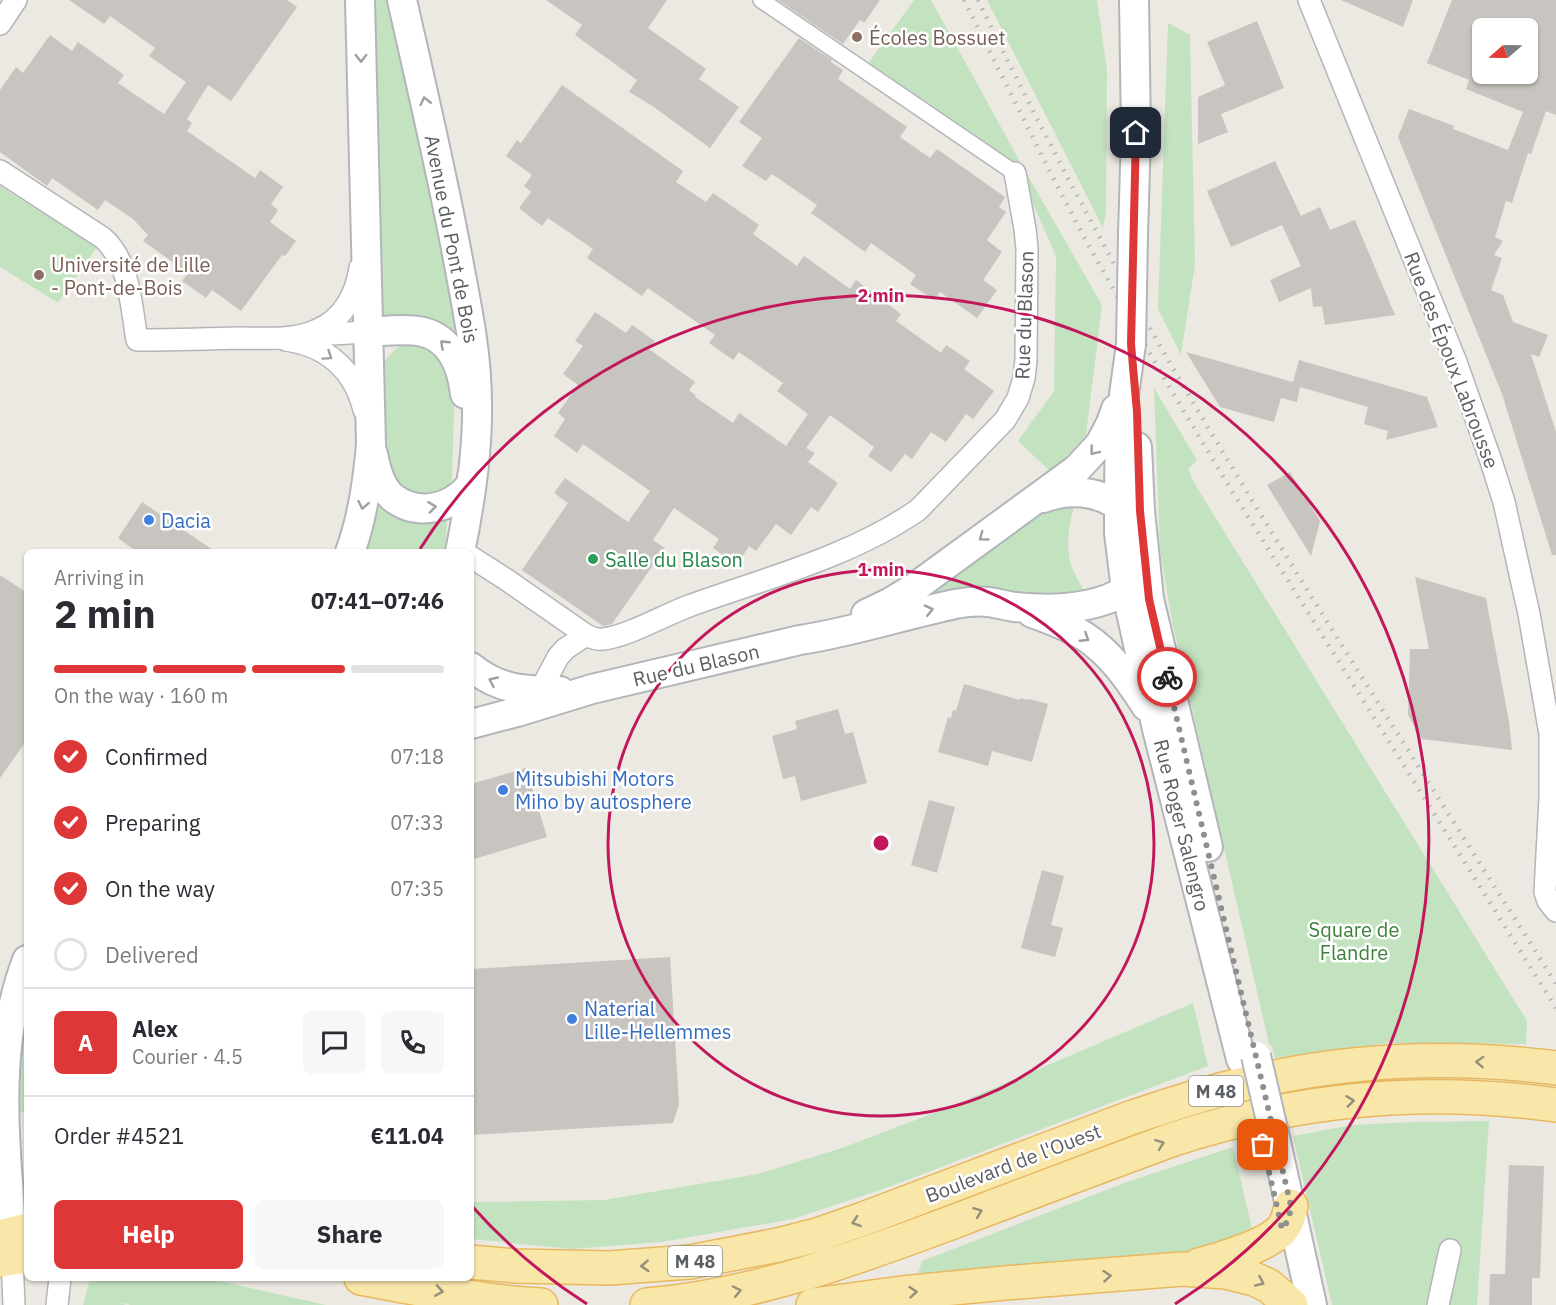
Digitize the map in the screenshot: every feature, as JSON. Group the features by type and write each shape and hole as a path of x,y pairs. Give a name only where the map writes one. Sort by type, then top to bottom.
{"main road":[{"path":"351,549 360,521 371,444 360,0"},
{"name":"Avenue du Pont de Bois","path":"402,0 444,182 472,334 477,401 476,448 464,549"},
{"path":"1126,591 1141,576 1144,551 1131,344 1136,133 1134,0"},
{"path":"1136,133 1149,0"},
{"name":"Avenue du Pont de Bois","path":"367,332 424,332 435,337 451,350 462,373 471,434 473,480"},
{"path":"1131,344 1120,424 1119,533 1126,591 1157,729"},
{"name":"Rue du Blason","path":"800,640 852,620 903,595 1077,469 1094,451 1111,423 1125,378"},
{"path":"371,444 375,466 384,486 391,496 412,507 424,509 444,505 464,492 473,480"},
{"name":"Rue du Blason","path":"1031,503 1052,495 1076,492 1099,496 1119,507 1133,524 1144,551"},
{"name":"Rue Roger Salengro","path":"1144,551 1149,599 1202,824 1249,1057 1286,1218 1300,1305"},
{"name":"Rue du Blason","path":"474,723 592,689 800,640 853,630 955,604 988,602 1047,609 1079,607 1126,591"},
{"name":"Rue du Blason","path":"1013,606 1066,627 1096,645 1134,687 1157,729"},
{"name":"Rue du Blason","path":"474,669 498,684 513,688 540,691 592,689"},
{"name":"Rue Roger Salengro","path":"1157,729 1249,1057"},
{"path":"14,1235 5,1143 6,1052 9,1020 24,968"},
{"name":"Boulevard de l'Ouest","path":"474,1262 516,1266 609,1268 690,1262 778,1245 863,1219 1173,1103 1286,1075 1356,1065 1436,1061 1556,1068"},
{"name":"Boulevard de l'Ouest","path":"647,1305 744,1290 800,1275 916,1236 1174,1139 1253,1117 1312,1106 1409,1096 1506,1099 1556,1105"},
{"path":"1182,1269 1230,1256 1270,1239 1286,1218"},
{"name":"Rue Roger Salengro","path":"1286,1218 1312,1305"},
{"path":"813,1305 936,1290 1182,1269 1226,1272 1254,1279 1269,1286 1291,1305"},
{"path":"380,1281 530,1305"}],"street":[{"path":"0,24 16,0"},
{"name":"Rue du Blason","path":"586,635 602,639 625,633 688,606 817,561 886,529 918,510 1005,420 1018,399 1024,378 1027,249 1015,173 761,0"},
{"name":"Rue des Époux Labrousse","path":"1309,0 1456,362 1504,502 1530,614 1553,734 1545,892 1548,901 1556,911"},
{"path":"302,335 327,325 337,317 350,300 356,286 360,270 363,152"},
{"path":"0,171 112,246 124,270 136,340 273,338 367,332"},
{"path":"273,338 311,346 332,358 342,367 356,386 362,400 371,444"},
{"path":"474,559 586,635 565,649 558,657 540,691"},
{"path":"14,1235 14,1305"},
{"path":"1438,1305 1450,1250"},
{"path":"57,1305 60,1281"}],"green space":[{"path":"370,0 389,0 454,300 462,349 378,318"},
{"path":"914,0 931,0 1102,305 1086,435 1052,473 1018,441 1054,391 1056,256 1018,170 867,65"},
{"path":"987,0 1097,0 1107,70 1106,211 1103,228"},
{"path":"1168,23 1190,35 1195,264 1181,355 1158,309"},
{"name":"Université de Lille - Pont-de-Bois","path":"0,186 97,247 58,303 0,267"},
{"path":"404,343 433,345 455,379 452,480 447,490 435,498 403,492 383,456 380,371 390,355"},
{"name":"Square de Flandre","path":"1154,388 1197,460 1188,469 1196,486 1527,1021 1526,1044 1388,1043 1275,1058 1272,1046 1269,1044 1172,621 1160,549"},
{"path":"375,502 418,523 447,520 445,549 362,549"},
{"path":"1076,502 1068,547 1073,570 1085,592 1074,596 922,600 1041,507"},
{"path":"1193,1003 1208,1066 883,1189 793,1219 662,1242 572,1249 474,1239 474,1202 604,1200 758,1174 842,1148 952,1106"},
{"path":"24,1010 24,1113 19,1112 15,1070"},
{"path":"1489,1121 1477,1305 1332,1305 1293,1136 1352,1125"},
{"path":"1233,1147 1254,1237 1192,1253 916,1280 922,1261 1124,1183"},
{"path":"89,1281 219,1281 326,1305 131,1305 115,1301 126,1305 83,1305"}],"building":[{"path":"69,0 287,0 297,7 231,101 208,85 187,119 192,123 187,131 255,178 260,170 283,187 271,204 278,210 270,222 296,241 285,256 282,255 241,311 212,290 206,298 182,281 188,273 143,241 148,235 133,219 105,200 98,210 52,178 47,186 0,152 0,90 16,67 23,73 50,35 72,51 78,42 124,75 118,83 164,114 186,82 149,56 155,48 110,16 104,24"},
{"path":"546,0 667,0 648,28 706,69 699,79 739,107 710,148 651,105 629,92 637,80 575,35 582,25"},
{"path":"778,0 880,0 864,23 860,20 843,44"},
{"path":"1341,0 1413,0 1403,27"},
{"path":"1452,0 1556,0 1556,115 1546,111 1531,154 1528,153 1512,203 1506,201 1495,237 1503,241 1494,255 1502,258 1491,290 1503,295 1513,322 1548,335 1539,357 1531,354 1556,432 1556,555 1552,555 1502,394 1398,137 1409,109 1508,150 1523,112 1466,89 1469,80 1427,63"},
{"path":"1257,21 1284,88 1221,114 1228,132 1198,144 1198,97 1225,85 1207,42"},
{"path":"799,38 843,70 838,79 907,127 900,137 930,158 937,149 1005,197 999,207 1006,212 987,240 1002,252 983,280 997,290 977,318 940,292 934,300 910,284 916,275 871,243 865,252 811,213 817,205 772,174 766,181 742,166 762,138 739,122"},
{"path":"562,85 683,171 676,182 706,202 713,193 759,225 753,234 797,266 804,256 850,289 856,280 901,314 896,321 941,353 946,345 970,361 964,369 994,391 973,419 966,414 946,442 931,432 912,459 905,454 891,472 868,456 874,447 830,415 806,448 815,453 808,462 838,483 818,512 811,507 791,535 776,524 756,551 749,546 737,565 713,548 719,539 674,508 653,540 665,548 612,624 603,626 522,570 568,503 554,493 565,478 628,522 650,491 583,444 577,453 554,436 565,419 558,413 578,385 563,374 583,346 575,341 595,312 626,333 632,325 655,341 649,349 695,382 689,390 695,397 733,423 739,413 786,446 808,414 777,391 783,383 739,352 733,360 709,343 715,335 648,288 642,296 587,258 593,249 548,218 542,226 519,208 531,192 524,186 532,175 506,156 517,140 521,143"},
{"path":"1275,161 1301,216 1320,207 1330,230 1355,220 1395,315 1325,325 1322,306 1313,307 1311,288 1279,302 1270,280 1301,266 1282,225 1231,247 1207,191"},
{"path":"1186,352 1293,382 1299,360 1427,397 1438,427 1386,440 1388,431 1364,424 1368,407 1300,387 1297,402 1281,398 1274,422 1220,407"},
{"path":"1290,472 1320,521 1311,556 1267,485"},
{"name":"Dacia","path":"142,502 212,549 133,549 118,538"},
{"path":"0,575 24,591 24,744 0,778"},
{"path":"1415,577 1486,598 1512,750 1422,739 1408,715 1410,649 1429,649"},
{"path":"964,684 1020,700 1020,698 1029,699 1048,704 1032,762 992,751 988,766 938,752 948,717 951,718 953,710 956,711"},
{"path":"838,709 845,734 853,732 867,783 801,801 795,776 783,779 772,736 797,729 795,721"},
{"path":"526,768 547,837 474,859 474,783"},
{"path":"929,800 955,807 937,873 911,865"},
{"path":"1042,870 1064,876 1051,925 1063,928 1055,957 1021,948"},
{"name":"Naterial Lille-Hellemmes","path":"670,957 679,1104 673,1123 474,1135 474,969"},
{"path":"1509,1165 1544,1166 1540,1278 1532,1278 1532,1305 1489,1305 1490,1274 1505,1274"}],"railway":[{"path":"964,0 1086,241 1164,378 1230,488 1556,1008"},
{"path":"978,0 1073,187 1174,370 1315,602 1556,984"}],"way so far":[{"path":"1167,677 1291,1206 1289,1219 1282,1229 1263,1145"}],"place":[{"name":"Écoles Bossuet","path":"857,37"},
{"name":"Université de Lille - Pont-de-Bois","path":"39,275"},
{"name":"Dacia","path":"149,520"},
{"name":"Salle du Blason","path":"593,559"},
{"name":"Mitsubishi Motors Miho by autosphere","path":"503,790"},
{"name":"Naterial Lille-Hellemmes","path":"572,1019"}],"route":[{"path":"1136,133 1131,344 1137,412 1140,511 1149,599 1167,677"}]}
